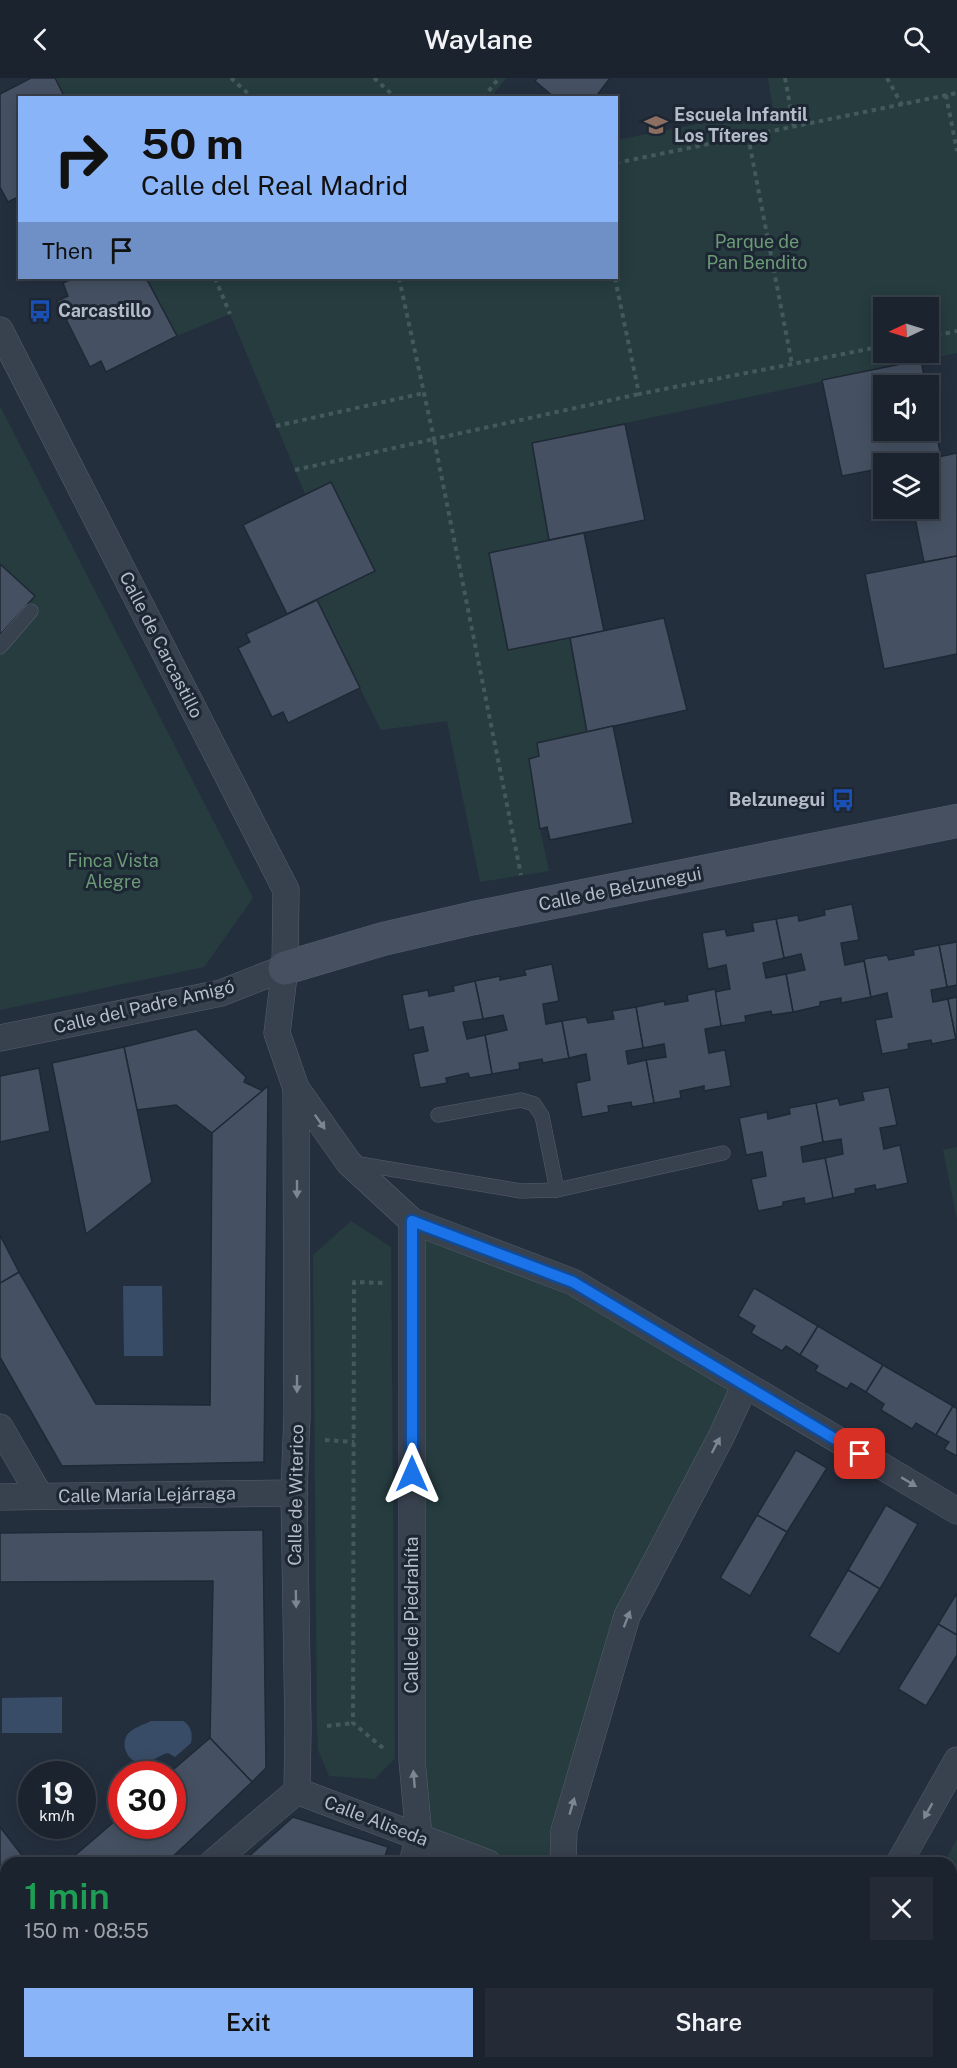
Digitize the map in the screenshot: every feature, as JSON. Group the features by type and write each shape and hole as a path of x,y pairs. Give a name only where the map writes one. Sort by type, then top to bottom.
{"street":[{"name":"Calle de Carcastillo","path":"0,330 286,890 285,968 277,1033 296,1088"},
{"name":"Calle de Belzunegui","path":"285,968 429,928 957,821"},
{"name":"Calle del Padre Amigó","path":"0,1038 221,993 285,968"},
{"path":"296,1088 349,1163 412,1221 573,1282 957,1511"},
{"name":"Calle de Witerico","path":"296,1088 297,1415 294,1493 297,1791"},
{"name":"Calle de Piedrahíta","path":"412,1221 412,1760 419,1837 414,1857"},
{"path":"563,1857 564,1831 627,1616 721,1437 745,1385"},
{"path":"0,1427 40,1496"},
{"name":"Calle María Lejárraga","path":"0,1497 294,1493"},
{"path":"902,1857 957,1760"},
{"path":"219,1857 297,1791"},
{"name":"Calle Aliseda","path":"297,1791 472,1857"}],"lane":[{"path":"0,647 31,611"},
{"path":"438,1115 521,1100 534,1104 542,1116 557,1190"},
{"path":"349,1163 521,1191 557,1190 723,1153"}],"path":[{"path":"231,78 251,96"},
{"path":"374,78 394,96"},
{"path":"485,96 499,78"},
{"path":"785,78 794,127"},
{"path":"887,78 902,105"},
{"path":"618,163 957,93"},
{"path":"946,95 957,151"},
{"path":"748,136 792,364"},
{"path":"215,279 230,314"},
{"path":"399,279 434,439 521,876"},
{"path":"615,279 639,394"},
{"path":"939,335 957,331"},
{"path":"295,470 639,394 873,347"},
{"path":"276,426 424,393"},
{"path":"412,1283 354,1282 353,1723 395,1758 412,1760"}],"green space":[{"path":"55,78 506,78 492,96 64,96"},
{"name":"Parque de Pan Bendito","path":"768,78 957,78 957,353 939,357 939,297 873,297 873,363 910,363 532,443 549,540 489,553 508,650 570,638 587,732 537,743 539,756 529,759 549,871 480,882 447,721 381,730 316,600 375,570 331,482 305,494 230,314 177,336 148,279 618,279 618,140 773,109"},
{"name":"Finca Vista Alegre","path":"0,406 253,898 204,967 0,1010"},
{"path":"957,1147 957,1220 943,1150"},
{"path":"351,1221 391,1247 395,1758 375,1779 329,1776 318,1750 317,1727 313,1255"},
{"path":"412,1221 573,1282 745,1385 621,1615 565,1857 473,1857 419,1837"},
{"path":"957,1839 957,1857 947,1857"}],"water":[{"path":"123,1286 162,1286 163,1356 124,1356"},
{"path":"62,1697 62,1733 2,1733 2,1698"},
{"path":"151,1721 183,1721 191,1730 191,1743 175,1757 168,1753 150,1761 135,1761 127,1754 125,1740 127,1735"}],"building":[{"path":"31,78 55,78 64,96 18,96 18,197 8,202 0,187 0,94"},
{"path":"537,78 610,78 596,96 553,96 535,81"},
{"path":"72,279 147,279 177,336 106,372 101,361 90,367 57,301 68,296 63,283"},
{"path":"906,363 922,363 924,375 873,375 873,441 938,441 941,456 939,456 939,453 873,453 873,470 842,476 822,380"},
{"path":"625,424 645,520 549,540 532,443"},
{"path":"957,453 957,556 924,562 915,519 939,519 939,457"},
{"path":"331,482 375,571 287,614 243,525"},
{"path":"584,533 604,631 508,650 489,553"},
{"path":"957,556 957,654 884,669 865,574"},
{"path":"0,564 35,596 0,635"},
{"path":"317,600 360,688 288,723 283,712 272,717 238,648 250,642 246,634"},
{"path":"664,618 687,710 587,732 570,638"},
{"path":"613,726 633,823 550,840 547,827 540,829 529,759 539,756 537,743"},
{"path":"852,904 859,940 841,943 845,965 864,961 871,997 841,1003 841,998 820,1002 820,1006 793,1012 786,974 805,970 801,954 784,958 776,919 798,915 799,921 825,915 824,910"},
{"path":"776,919 784,958 763,963 766,978 786,974 793,1012 772,1015 771,1011 745,1016 746,1022 721,1026 715,992 730,989 726,965 708,969 702,933 725,929 727,936 754,931 752,923"},
{"path":"957,942 957,985 947,987 939,945"},
{"path":"939,945 947,987 931,990 933,1002 948,999 956,1039 932,1044 931,1040 908,1044 909,1049 882,1054 875,1020 892,1017 887,993 871,997 864,959 887,955 889,960 914,955 913,950"},
{"path":"552,964 559,1001 543,1004 546,1024 562,1021 569,1058 543,1063 542,1059 519,1063 520,1069 492,1074 485,1035 507,1030 503,1015 483,1019 475,981 500,976 500,980 526,975 524,970"},
{"path":"475,981 483,1019 463,1022 467,1039 485,1035 492,1074 470,1078 468,1073 446,1078 447,1083 420,1088 413,1054 428,1051 423,1027 409,1030 402,995 428,990 429,996 454,991 453,986"},
{"path":"715,989 721,1026 705,1029 709,1053 725,1050 731,1086 704,1091 704,1086 680,1091 681,1098 654,1103 646,1060 666,1057 664,1044 643,1048 636,1007 664,1001 665,1005 688,1001 687,995"},
{"path":"957,997 957,1039 956,1039 948,999"},
{"path":"636,1007 643,1048 626,1051 628,1064 646,1060 654,1103 632,1107 631,1102 608,1106 609,1112 582,1117 576,1083 590,1080 586,1054 569,1058 562,1021 586,1017 588,1023 614,1019 612,1011"},
{"path":"196,1029 246,1077 244,1082 263,1091 212,1133 176,1105 137,1110 124,1047"},
{"path":"124,1047 152,1182 86,1234 52,1063"},
{"path":"39,1068 50,1131 0,1142 0,1076"},
{"path":"268,1086 264,1462 62,1466 0,1357 0,1283 19,1272 96,1404 210,1405 212,1133"},
{"path":"889,1087 897,1125 880,1128 884,1149 900,1145 908,1183 876,1190 875,1185 855,1189 856,1193 833,1198 825,1158 843,1154 841,1139 823,1142 816,1103 838,1098 840,1105 864,1100 862,1092"},
{"path":"816,1103 823,1142 801,1147 803,1162 825,1158 833,1198 805,1204 804,1198 783,1202 783,1206 758,1211 751,1179 766,1176 762,1152 746,1155 739,1118 767,1112 768,1119 790,1114 789,1108"},
{"path":"0,1235 19,1272 0,1283"},
{"path":"754,1288 818,1326 800,1355 786,1346 782,1351 751,1333 755,1326 738,1316"},
{"path":"818,1326 883,1365 866,1392 851,1383 847,1389 815,1371 818,1366 800,1355"},
{"path":"883,1365 953,1406 936,1435 916,1423 912,1429 881,1410 884,1404 866,1392"},
{"path":"953,1406 957,1409 957,1456 944,1449 949,1442 936,1435"},
{"path":"796,1450 827,1468 787,1532 757,1515"},
{"path":"886,1505 918,1524 880,1589 848,1570"},
{"path":"757,1515 787,1532 750,1596 720,1578"},
{"path":"263,1530 266,1768 252,1782 210,1738 213,1581 0,1582 0,1533"},
{"path":"848,1570 880,1589 839,1654 809,1636"},
{"path":"957,1593 957,1635 938,1624"},
{"path":"938,1624 957,1635 957,1655 926,1706 898,1689"},
{"path":"210,1738 252,1782 172,1857 73,1857 108,1827 108,1839 186,1839 186,1761 183,1761"},
{"path":"293,1817 388,1847 385,1857 248,1857"},
{"path":"0,1827 23,1857 0,1857"}],"place":[{"name":"Escuela Infantil Los Títeres","path":"656,125"},
{"name":"Carcastillo","path":"40,311"},
{"name":"Belzunegui","path":"843,800"}],"route":[{"path":"412,1474 412,1221 573,1282 860,1454"}]}
